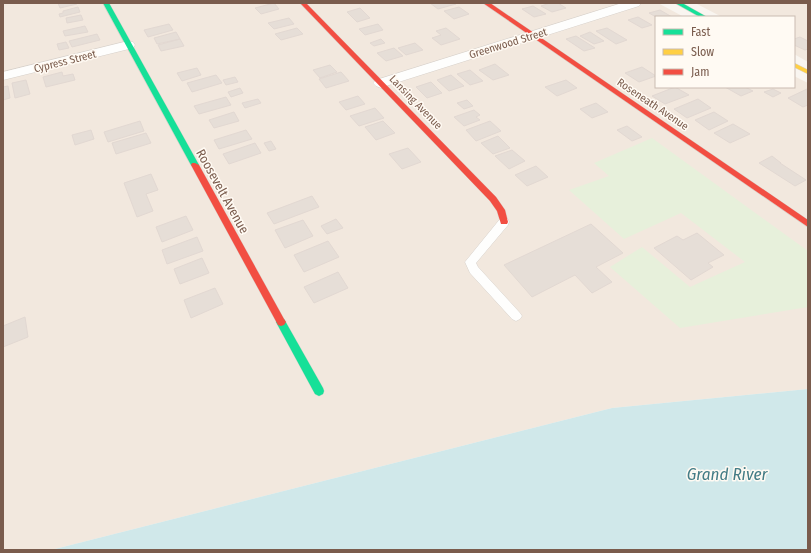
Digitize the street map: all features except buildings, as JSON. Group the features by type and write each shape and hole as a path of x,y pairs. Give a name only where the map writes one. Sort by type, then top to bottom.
{"street":[{"name":"Roosevelt Avenue","path":"106,3 319,391"},
{"name":"Lansing Avenue","path":"303,3 494,199 501,210 504,222"},
{"name":"Roseneath Avenue","path":"486,3 808,224"},
{"name":"Greenwood Street","path":"381,82 635,3"},
{"path":"678,3 702,16"},
{"name":"Cypress Street","path":"3,76 128,45"},
{"path":"795,65 808,72"}],"lane":[{"path":"504,222 470,262 474,270 516,316"}],"shaded area":[{"path":"3,3 658,3 682,16 655,16 655,88 795,88 795,76 808,83 808,389 612,408 51,550 3,550"},
{"path":"695,3 808,3 808,62 795,55 795,16 720,16"}],"green space":[{"path":"652,138 808,251 808,307 680,328 610,267 642,247 690,287 745,262 681,213 624,239 569,190 609,176 594,163"}],"water":[{"name":"Grand River","path":"808,389 808,550 51,550 612,408"}],"traffic: fast":[{"path":"106,3 195,165"},
{"path":"678,3 702,16"},
{"path":"281,322 319,391"}],"traffic: slow":[{"path":"795,66 808,72"}],"traffic: jam":[{"path":"303,3 493,199 501,210 504,222"},
{"path":"486,3 808,224"},
{"path":"195,165 281,322"}]}
